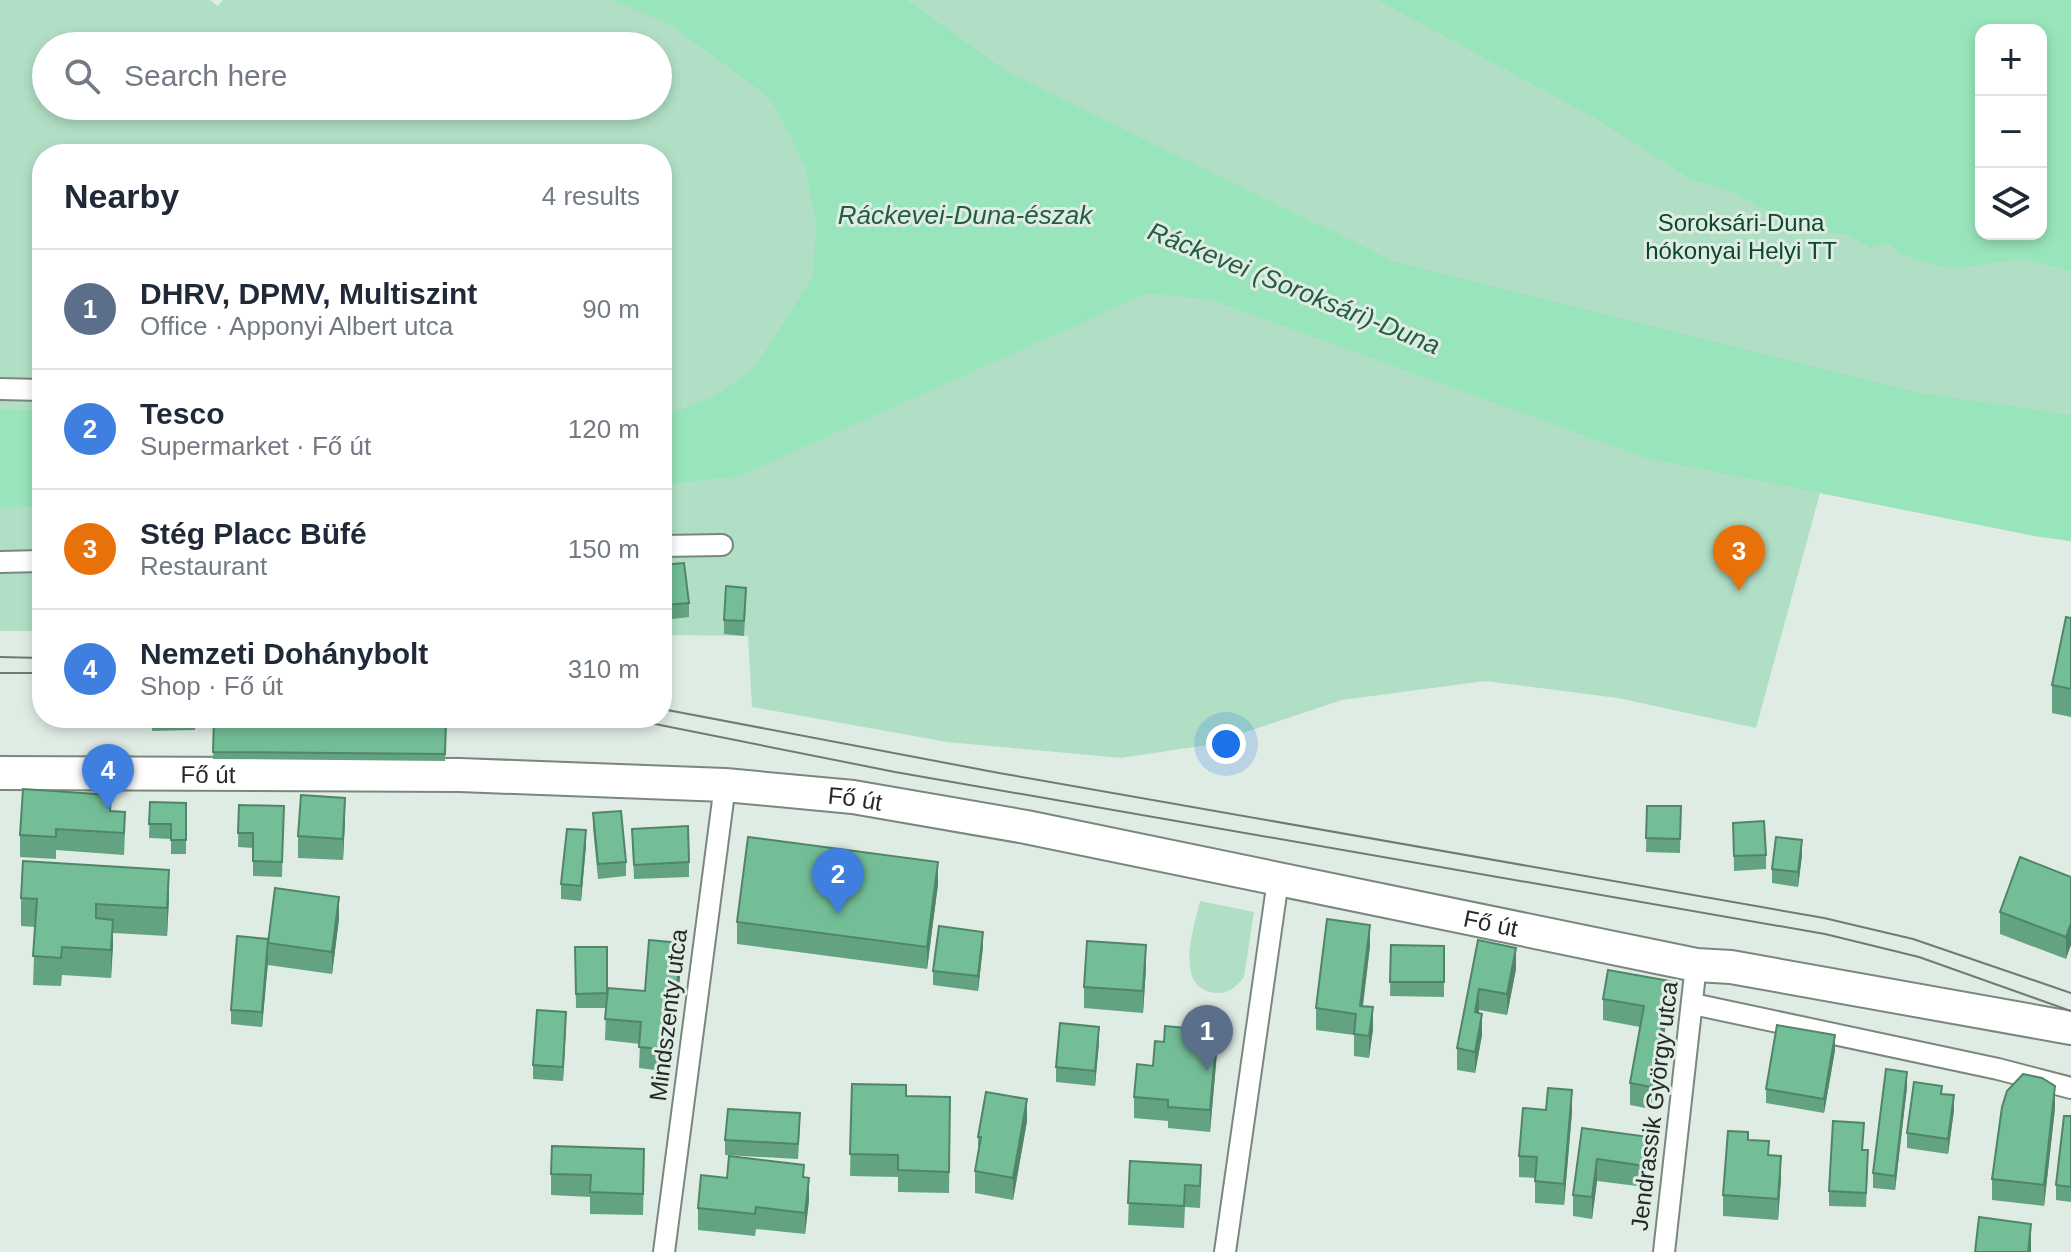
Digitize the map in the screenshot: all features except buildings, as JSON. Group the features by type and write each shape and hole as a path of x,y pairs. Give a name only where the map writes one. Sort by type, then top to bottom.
{"main road":[{"name":"Fő út","path":"0,773 460,775 725,785 884,802 1026,827 1696,965 1746,970 2071,1028"},
{"name":"Fő út","path":"1696,965 1730,978 2071,1046"}],"street":[{"path":"0,389 32,390"},
{"path":"672,546 722,545"},
{"path":"0,562 32,561"},
{"name":"Mindszenty utca","path":"664,1252 725,785"},
{"path":"1225,1252 1278,880"},
{"name":"Jendrassik György utca","path":"1664,1252 1696,965"},
{"path":"1693,1004 1998,1069 2071,1088"}],"green space":[{"name":"Soroksári-Duna hókonyai Helyi TT","path":"0,0 210,0 218,6 223,0 2071,0 2071,541 1820,493 1756,728 1618,698 1485,681 1342,700 1207,745 1121,758 947,742 752,707 748,636 672,635 672,144 32,144 32,631 0,631"},
{"path":"1200,901 1254,912 1244,977 1226,992 1204,990 1195,982 1191,970 1191,941"}],"water":[{"name":"Ráckevei-Duna-észak","path":"613,0 907,0 1009,73 1395,262 1920,393 2071,415 2071,541 1646,458 1212,300 1148,293 739,476 672,484 672,413 715,396 754,369 813,276 816,224 806,167 770,98 671,25"},
{"path":"1378,0 2071,0 2071,271 2021,259 1952,269 1899,254 1890,243 1871,248 1848,235 1816,230 1775,215 1728,190 1692,180 1595,118"},
{"path":"0,410 32,411 32,507 0,507"}],"tram line":[{"path":"0,657 32,658"},
{"path":"0,673 32,673"},
{"path":"672,711 999,773 1824,918 1913,939 2071,993"},
{"path":"672,727 895,772 1825,934 1919,957 2071,1011"}],"place":[{"name":"Stég Placc Büfé","path":"1739,591"},
{"name":"Nemzeti Dohánybolt","path":"108,810"},
{"name":"Tesco","path":"838,914"},
{"name":"DHRV, DPMV, Multiszint","path":"1207,1071"}],"water label":[{"name":"Ráckevei (Soroksári)-Duna","path":"1294,288"}]}
